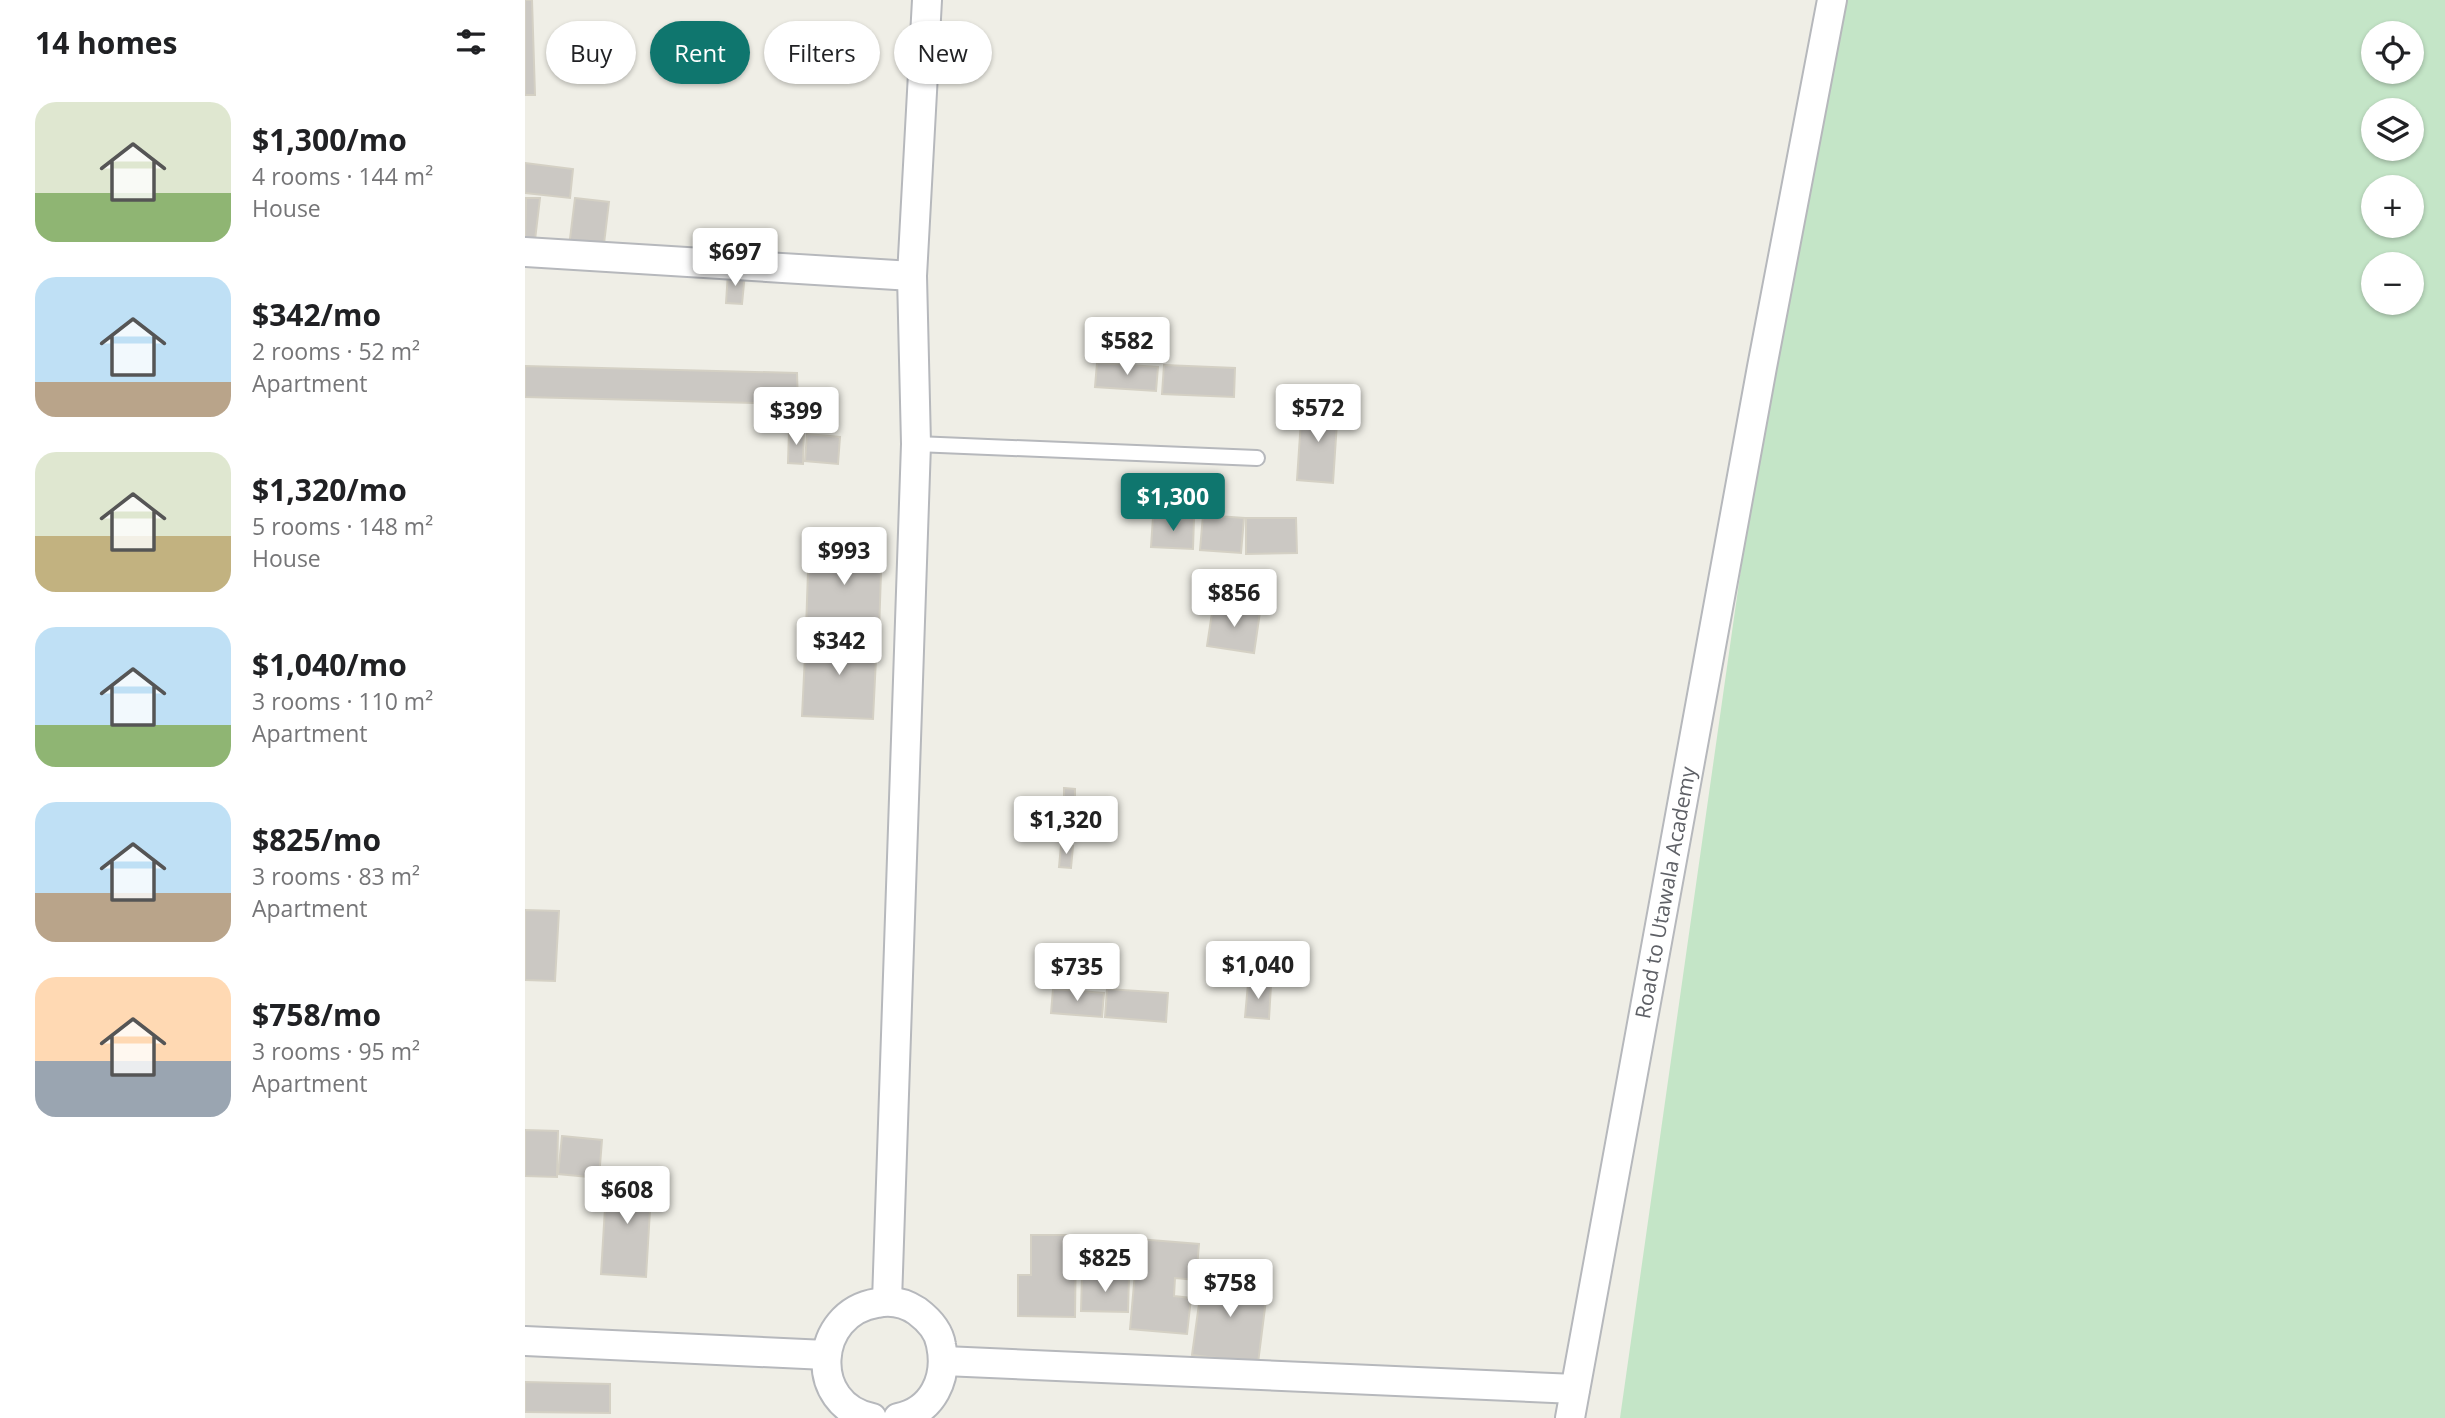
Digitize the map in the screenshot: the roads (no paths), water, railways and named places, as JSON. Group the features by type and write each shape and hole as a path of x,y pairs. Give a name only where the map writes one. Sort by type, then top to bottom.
{"street":[{"path":"887,1301 916,444 912,276 927,0"},
{"name":"Road to Utawala Academy","path":"1570,1418 1762,366 1832,0"},
{"path":"525,252 912,276"},
{"path":"872,1418 860,1416 840,1401 828,1379 825,1355 832,1333 846,1315 865,1304 887,1301 909,1306 928,1319 940,1338 944,1361 940,1384 927,1403 908,1416 898,1418"},
{"path":"525,1341 825,1355"},
{"path":"944,1361 1576,1390"}],"lane":[{"path":"916,444 1258,458"}]}
